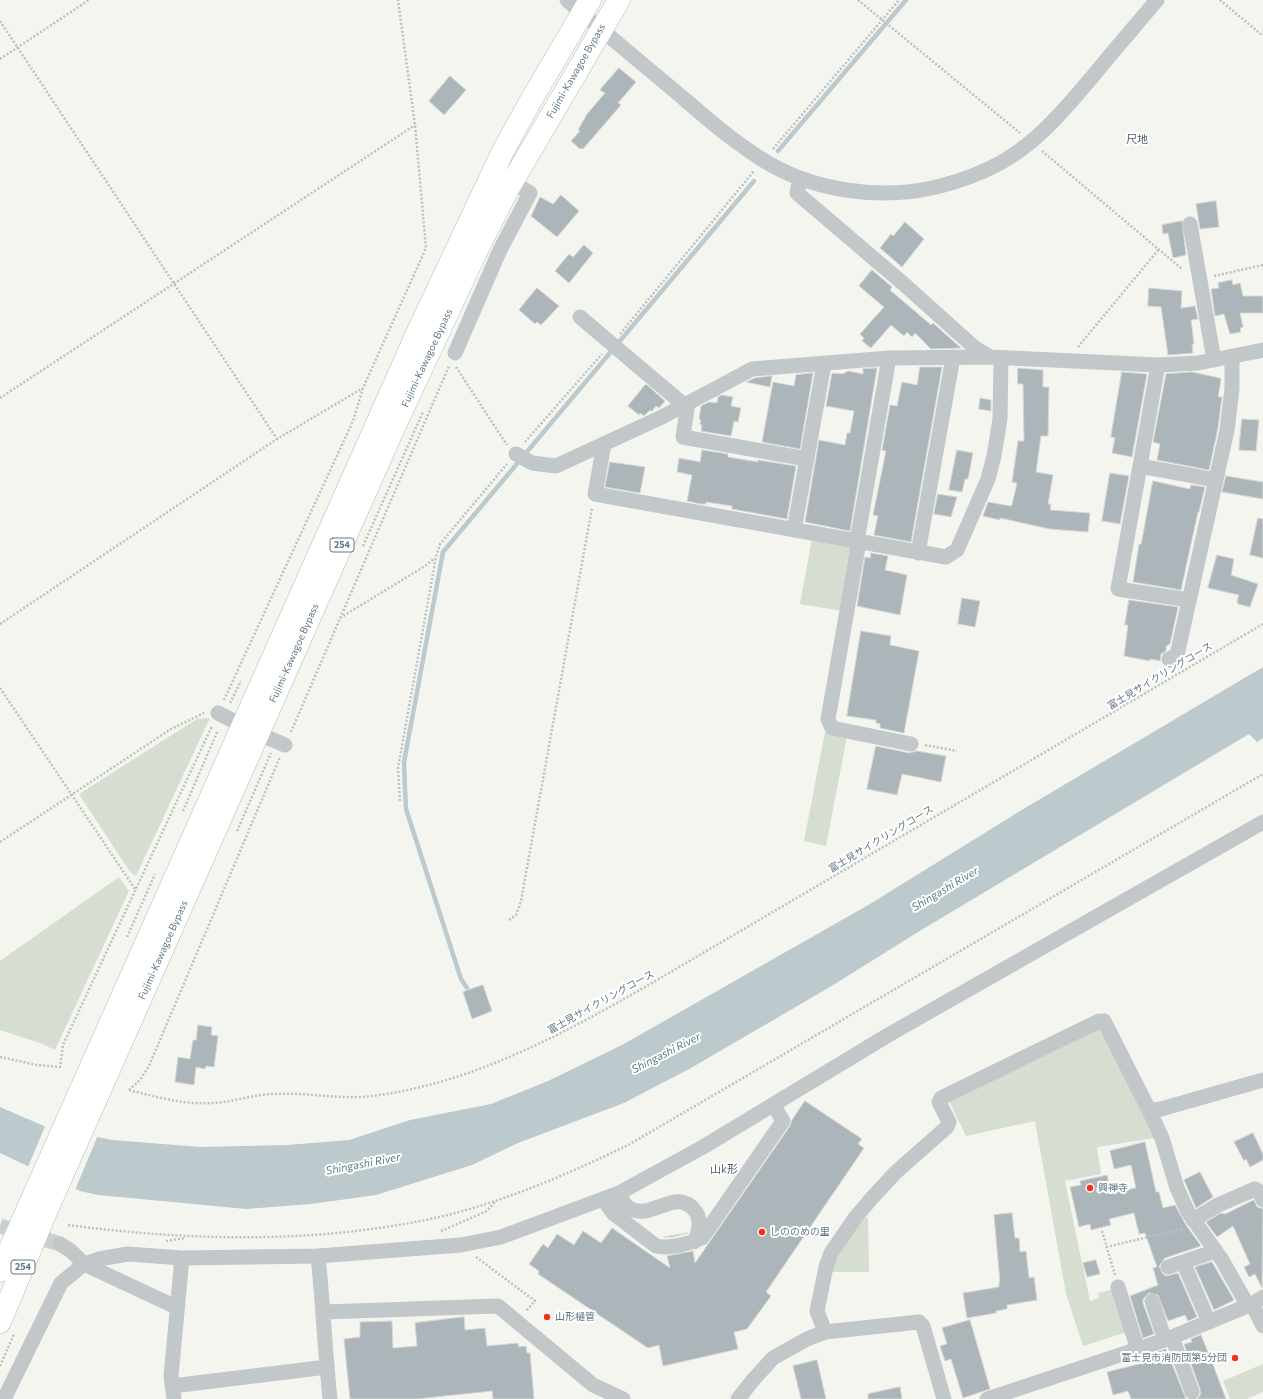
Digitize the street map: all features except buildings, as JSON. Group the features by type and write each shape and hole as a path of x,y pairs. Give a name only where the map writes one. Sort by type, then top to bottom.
{"highway":[{"name":"Fujimi-Kawagoe Bypass","path":"0,1322 38,1209 250,730 475,254 512,182 600,29 619,0"},
{"name":"Fujimi-Kawagoe Bypass","path":"250,730 379,418 474,211 580,4"},
{"name":"Fujimi-Kawagoe Bypass","path":"0,1271 38,1209"}],"street":[{"path":"580,4 600,29 723,131 763,160 800,178 851,191 883,193 920,190 955,182 989,168 1019,151 1046,128 1076,96 1157,0"},
{"path":"800,178 797,194 906,286 975,348 996,357"},
{"path":"455,353 500,250 530,194 512,182"},
{"path":"1190,224 1214,360"},
{"path":"580,317 686,404"},
{"path":"520,457 541,465 556,466 686,404 752,370 889,358 953,357 996,357 1158,365 1214,360 1263,350"},
{"path":"1169,659 1177,655 1188,600 1228,430 1232,389 1232,356"},
{"path":"918,553 953,357"},
{"path":"604,444 595,494 946,557 957,550 988,479 1000,419 996,357"},
{"path":"889,358 828,720 832,728 911,744"},
{"path":"794,530 824,364"},
{"path":"1158,365 1118,589 1188,600"},
{"path":"686,404 683,437 807,459"},
{"path":"1140,466 1216,480"},
{"path":"219,711 250,730 285,744"},
{"path":"4,1399 61,1283 84,1264 99,1259 128,1254 182,1258 318,1256 461,1245 500,1237 603,1199 619,1193 667,1168 774,1106 822,1074 890,1034 1263,822"},
{"path":"825,1332 817,1311 826,1267 831,1253 855,1218 895,1173 948,1127 949,1122 940,1102 941,1098 1099,1021 1104,1021 1149,1110 1162,1138 1177,1188 1195,1223 1255,1303 1263,1326"},
{"path":"1149,1110 1161,1109 1263,1080"},
{"path":"603,1199 613,1213 656,1246 663,1248 694,1242 702,1238 708,1232 783,1120 774,1106"},
{"path":"1195,1223 1218,1205 1255,1189 1260,1192 1263,1200"},
{"path":"619,1193 623,1202 640,1212 674,1202 689,1206 698,1217 700,1225 694,1242"},
{"path":"60,1244 71,1251 84,1264 176,1307"},
{"path":"1168,1267 1216,1251"},
{"path":"318,1256 324,1312 323,1329 330,1399"},
{"path":"182,1258 176,1307 171,1376 173,1392 327,1367"},
{"path":"1183,1262 1209,1322"},
{"path":"1118,1287 1137,1347"},
{"path":"1152,1301 1192,1392"},
{"path":"987,1399 1137,1347 1168,1338 1255,1303"},
{"path":"324,1312 498,1306 593,1385 624,1399"},
{"path":"740,1398 773,1358 807,1338 825,1332 920,1322 923,1326 944,1399"}],"path":[{"path":"0,59 89,0"},
{"path":"0,1057 37,1065 60,1067 63,1045 353,421 363,388 426,248 414,124 398,0"},
{"path":"858,0 1025,137"},
{"path":"400,802 398,768 436,557 440,544 520,457 616,346 763,160 899,0"},
{"path":"1220,0 1263,36"},
{"path":"0,21 277,439"},
{"path":"0,398 414,124"},
{"path":"1037,147 1200,282 1263,265"},
{"path":"1067,360 1159,249"},
{"path":"455,353 456,367 508,447 520,457"},
{"path":"285,744 455,353"},
{"path":"0,624 277,439 363,388"},
{"path":"509,920 516,915 521,901 595,494"},
{"path":"340,618 425,566 436,557"},
{"name":"富士見サイクリングコース","path":"285,744 149,1066 140,1080 130,1090 179,1102 197,1104 229,1102 278,1094 355,1098 401,1091 502,1060 575,1027 640,990 1263,624"},
{"path":"0,688 136,890"},
{"path":"0,842 171,729 198,714 219,711"},
{"path":"911,744 957,751"},
{"path":"68,1225 197,1238 281,1237 362,1230 436,1218 554,1179 630,1144 1263,774"},
{"path":"438,1232 487,1211 497,1199"},
{"path":"1106,1247 1195,1223"},
{"path":"1102,1231 1118,1287"},
{"path":"461,1245 535,1301 517,1322"}],"shaded area":[{"path":"812,539 854,547 842,611 800,604"},
{"path":"210,718 136,876 130,872 79,794 197,719"},
{"path":"825,732 847,736 826,846 804,841"},
{"path":"119,877 129,891 55,1050 40,1043 0,1030 0,961"},
{"path":"1100,1026 1156,1138 1097,1147 1101,1174 1065,1181 1090,1301 1099,1298 1098,1293 1113,1289 1127,1332 1083,1346 1066,1294 1035,1121 966,1136 949,1101"},
{"path":"868,1217 869,1272 832,1272 835,1259 859,1221"},
{"path":"1263,1364 1263,1392 1247,1399 1230,1399 1223,1381"}],"water":[{"name":"Shingashi River","path":"1263,667 1263,738 1257,742 1249,734 923,929 830,987 691,1068 624,1103 518,1143 472,1165 376,1195 311,1204 246,1209 98,1195 80,1191 0,1153 0,1107 44,1126 112,1140 201,1147 287,1145 349,1140 410,1120 491,1104 548,1081 622,1045 870,904 1020,811"}],"pier":[{"path":"46,1124 98,1135 75,1190 28,1167"}],"waterway":[{"path":"778,151 906,0"},
{"path":"467,988 461,979 406,809 404,762 443,552 754,181"}],"tunnel":[{"path":"0,1226 60,1244"}],"place":[{"name":"興禅寺","path":"1090,1188"},
{"name":"しののめの里","path":"762,1232"},
{"name":"山形樋管","path":"547,1317"},
{"name":"富士見市消防団第5分団","path":"1235,1358"}],"district":[{"name":"尺地","path":"1137,139"},
{"name":"山k形","path":"724,1169"}]}
